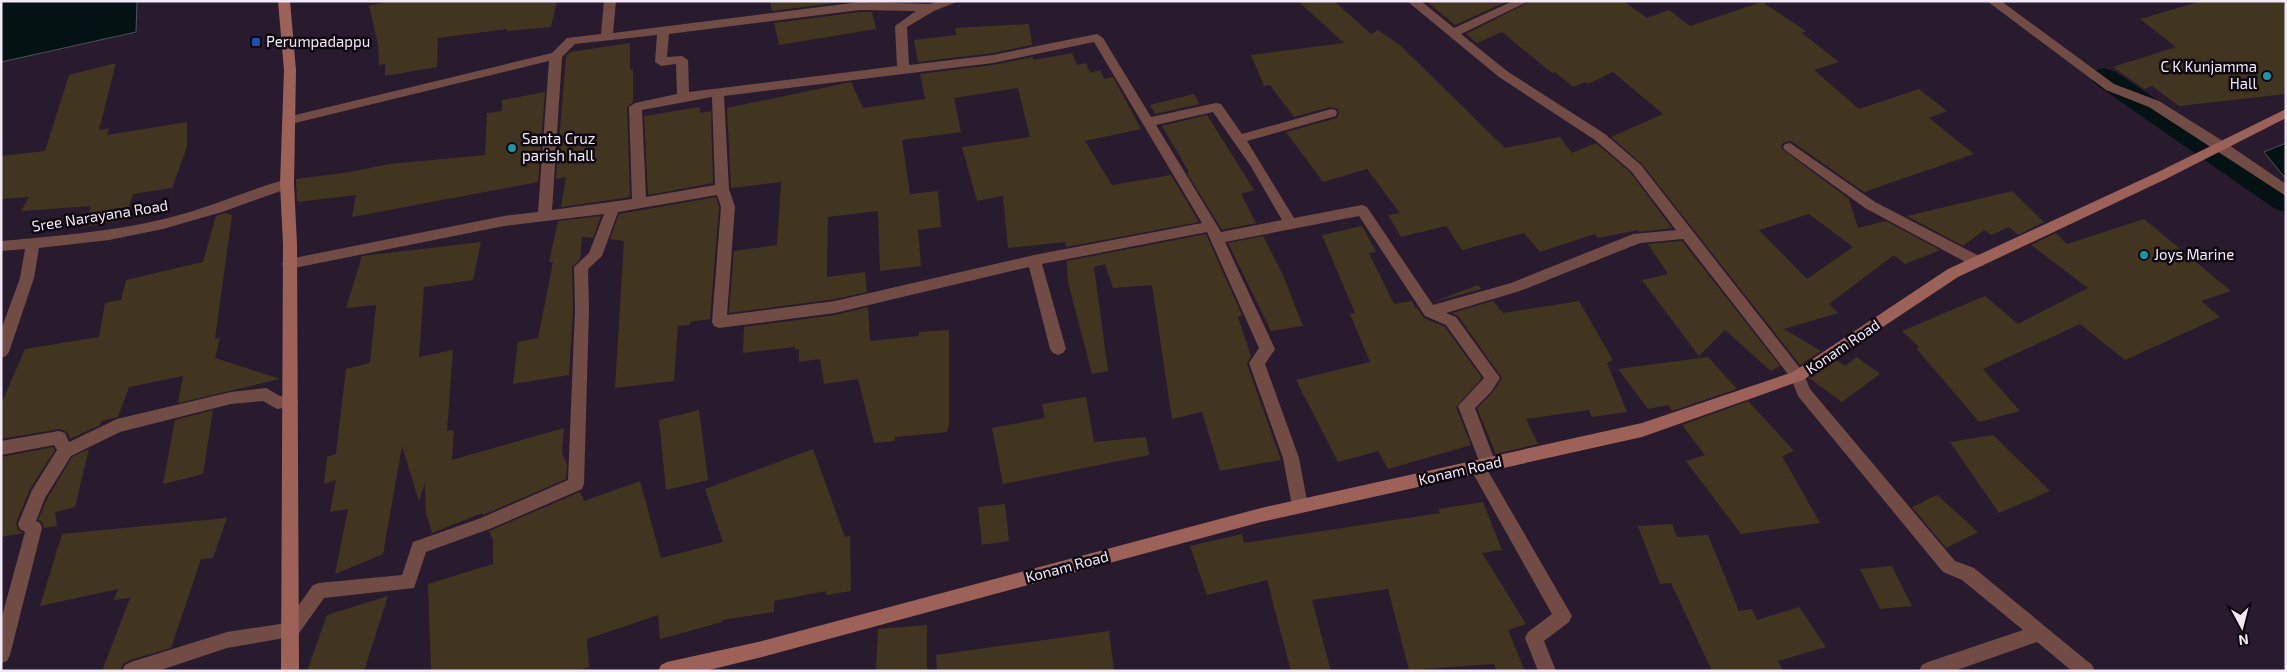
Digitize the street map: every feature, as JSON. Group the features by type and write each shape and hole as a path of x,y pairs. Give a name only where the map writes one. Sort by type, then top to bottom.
{"street":[{"path":"284,1 290,30 291,120 287,184 291,245 289,264 290,671"},
{"path":"607,37 610,1"},
{"path":"885,72 903,69 901,26 930,8 953,1"},
{"path":"1413,1 1503,74 1600,137 1636,168 1798,376 1803,392 1949,567 1968,574 2086,671"},
{"path":"1453,33 1524,1"},
{"path":"1993,1 2110,87 2154,104 2215,149 2286,191"},
{"path":"291,120 556,56 571,41 860,6 930,8"},
{"path":"663,31 662,62 682,60 682,97"},
{"path":"637,203 635,107 718,92 993,59 1097,38 1214,232 1267,350 1257,363 1291,458 1300,506"},
{"path":"544,215 556,56"},
{"path":"718,92 722,189 728,206 719,322 835,307 1034,260 1214,232 1291,224 1362,210 1430,312 1451,321 1492,378 1486,388 1466,406 1483,466 1562,616 1534,638 1547,671"},
{"path":"1148,122 1216,107 1255,162 1291,224"},
{"path":"1239,139 1331,113"},
{"name":"Konam Road","path":"667,671 758,650 1300,506 1642,430 1798,376 1953,273 2215,149 2286,113"},
{"path":"1790,147 1870,205 1978,262"},
{"name":"Sree Narayana Road","path":"1,246 33,244 144,228 194,216 287,184"},
{"path":"289,264 504,220 613,208 722,189"},
{"path":"131,671 227,640 291,630 319,592 408,582 419,547 486,523 576,484 582,310 580,267 595,256 613,208"},
{"path":"1430,312 1515,287 1638,238 1687,234"},
{"path":"1,352 27,278 33,244"},
{"path":"1034,260 1058,349"},
{"path":"1,655 34,528 26,524 38,495 65,451 116,426 231,398 266,394 277,403 290,402"},
{"path":"1,448 59,438 65,451"},
{"path":"1928,671 2040,633"}],"shaded area":[{"path":"1,1 137,1 136,32 1,62"},
{"path":"2286,143 2286,179 2264,152"}],"building":[{"path":"388,1 557,1 551,27 507,31 507,29 438,38 437,67 385,76 385,64 379,65 378,44 369,6"},
{"path":"770,1 851,1 772,11"},
{"path":"1298,1 1334,1 1371,34 1378,30 1401,46 1505,148 1560,137 1572,153 1596,143 1630,172 1672,228 1639,232 1638,230 1598,238 1595,234 1540,252 1524,233 1462,250 1446,226 1401,237 1388,215 1400,213 1367,169 1323,182 1286,132 1337,118 1339,114 1338,109 1330,107 1294,117 1270,85 1264,86 1251,55 1344,43"},
{"path":"1426,1 1508,1 1455,25"},
{"path":"1531,1 1623,1 1647,18 1669,10 1690,26 1762,2 1806,31 1802,33 1839,62 1814,70 1859,109 1919,89 1947,111 1929,118 1974,154 1864,192 1791,141 1783,143 1781,148 1849,199 1858,228 1886,221 1940,250 1905,264 1894,255 1829,304 1838,313 1784,329 1821,351 1800,365 1642,164 1611,137 1663,114 1613,72 1588,84 1586,82 1573,87 1555,72 1552,73 1502,32 1477,43 1466,34","holes":["1809,214 1853,247 1807,279 1759,230"]},
{"path":"2202,1 2286,1 2286,94 2179,106 2152,86 2144,89 2113,67 2176,47 2140,19"},
{"path":"872,12 876,29 779,45 774,23"},
{"path":"1029,24 1032,45 993,53 918,62 914,40 956,35 955,28"},
{"path":"630,43 630,70 633,69 633,102 627,107 630,197 561,207 566,177 556,179 566,56 570,52"},
{"path":"1072,53 1077,65 1086,63 1090,73 1100,70 1104,79 1113,77 1141,129 1085,141 1112,185 1171,175 1199,222 1066,247 1065,242 1008,248 1003,196 977,201 962,147 1030,137 1018,88 954,98 961,132 902,140 910,194 938,191 941,227 918,230 921,266 880,271 878,211 828,217 827,277 865,272 867,292 835,299 729,313 734,251 777,245 781,182 731,188 727,108 851,82 863,108 925,99 920,74 993,65 1033,57 1033,60"},
{"path":"116,63 99,130 109,128 107,135 187,122 187,147 172,188 133,194 125,220 83,227 91,206 21,211 29,197 1,199 1,156 45,151 69,75"},
{"path":"545,92 538,182 352,217 356,195 297,202 296,179 350,172 390,164 485,155 487,113 502,111 502,100"},
{"path":"1194,94 1200,104 1155,114 1150,105"},
{"path":"700,107 700,113 711,111 713,183 648,195 644,116"},
{"path":"1207,115 1254,190 1241,194 1256,223 1222,230 1187,173 1189,172 1162,126"},
{"path":"2012,191 2044,222 2018,235 2009,227 1991,235 1984,230 1963,246 1907,216"},
{"path":"716,197 719,207 710,319 690,322 690,325 678,326 674,381 615,388 624,241 610,239 619,214"},
{"path":"224,213 232,215 215,339 220,338 215,358 280,379 178,403 183,376 129,387 118,417 101,421 100,425 70,439 67,432 59,429 1,439 1,404 25,349 99,337 105,303 121,300 126,280 203,262 216,216"},
{"path":"601,216 593,238 582,237 580,259 572,267 573,310 569,375 513,384 518,342 538,338 553,262 549,262 558,221"},
{"path":"2144,219 2231,291 2201,301 2220,317 2125,360 2080,324 1983,369 2020,411 1979,422 1916,348 1919,347 1902,331 1985,296 2018,324 2088,288 2031,245 2056,233 2067,244"},
{"path":"1362,226 1376,252 1369,253 1394,304 1412,301 1415,308 1424,318 1445,327 1482,378 1456,407 1471,445 1388,469 1378,451 1338,462 1296,380 1370,362 1350,314 1355,313 1322,235"},
{"path":"1206,234 1242,315 1238,317 1251,356 1247,364 1281,460 1220,471 1202,412 1172,419 1152,285 1113,288 1105,264 1094,267 1108,371 1092,374 1068,282 1067,261"},
{"path":"1263,236 1283,275 1303,326 1271,331 1228,243"},
{"path":"1682,241 1780,366 1771,371 1725,330 1699,356 1642,280 1668,274 1648,244"},
{"path":"481,242 473,280 424,287 419,357 453,350 447,431 454,430 452,460 564,428 562,453 567,464 566,479 483,515 482,513 432,533 426,513 425,483 419,501 402,446 383,554 335,574 348,509 330,512 336,480 324,484 327,457 336,454 346,369 370,363 376,305 346,308 362,256"},
{"path":"1478,285 1482,289 1433,302"},
{"path":"1493,301 1503,313 1579,301 1613,360 1607,363 1627,412 1592,417 1589,410 1526,419 1538,444 1496,454 1477,408 1492,393 1502,378 1458,316 1452,313"},
{"path":"868,307 870,341 919,336 919,332 949,330 949,423 947,432 895,437 895,441 874,443 858,379 824,384 820,359 799,362 799,349 795,350 795,347 743,353 744,327 835,315"},
{"path":"1708,357 1737,389 1672,411 1668,405 1648,409 1618,369"},
{"path":"1857,357 1880,374 1842,402 1809,378 1836,360 1845,366"},
{"path":"1086,397 1094,442 1146,437 1149,455 1003,484 992,428 1045,418 1042,404"},
{"path":"1748,401 1794,451 1782,456 1820,523 1741,534 1686,461 1705,455 1682,425"},
{"path":"213,410 203,474 163,484 175,420"},
{"path":"699,410 708,480 666,490 659,420"},
{"path":"1993,435 2050,491 1999,513 1950,442"},
{"path":"53,447 55,450 30,489 16,523 18,530 23,533 1,537 1,457"},
{"path":"89,449 75,507 55,512 57,526 44,528 42,522 38,520 47,499 72,457"},
{"path":"813,449 845,537 850,536 851,591 826,595 826,591 774,601 774,612 722,620 722,622 660,639 658,615 587,639 589,667 577,671 431,671 428,584 493,564 493,540 489,531 580,492 584,501 640,481 661,558 723,542 705,489"},
{"path":"1937,495 1978,532 1946,548 1912,507"},
{"path":"1483,502 1502,550 1482,553 1526,624 1508,630 1525,671 1497,671 1494,664 1409,670 1388,589 1312,600 1331,671 1291,671 1267,580 1207,595 1190,546 1242,534 1244,543 1440,513 1438,509"},
{"path":"1005,504 1009,541 982,545 978,507"},
{"path":"227,518 213,558 201,559 171,648 130,660 123,664 120,671 102,671 130,598 114,600 118,589 40,606 62,534"},
{"path":"1672,524 1677,537 1708,535 1739,611 1752,609 1757,620 1799,607 1826,647 1778,661 1783,671 1712,671 1671,583 1660,584 1638,526"},
{"path":"1892,566 1912,606 1880,609 1860,569"},
{"path":"388,596 364,671 307,671 327,615"},
{"path":"927,625 927,671 876,671 878,629"},
{"path":"1109,631 1114,671 937,671 936,655"}],"waterway":[{"path":"2104,77 2286,201"}],"place":[{"name":"Perumpadappu","path":"256,42"},
{"name":"C K Kunjamma Hall","path":"2267,76"},
{"name":"Santa Cruz parish hall","path":"512,148"},
{"name":"Joys Marine","path":"2144,255"}]}
